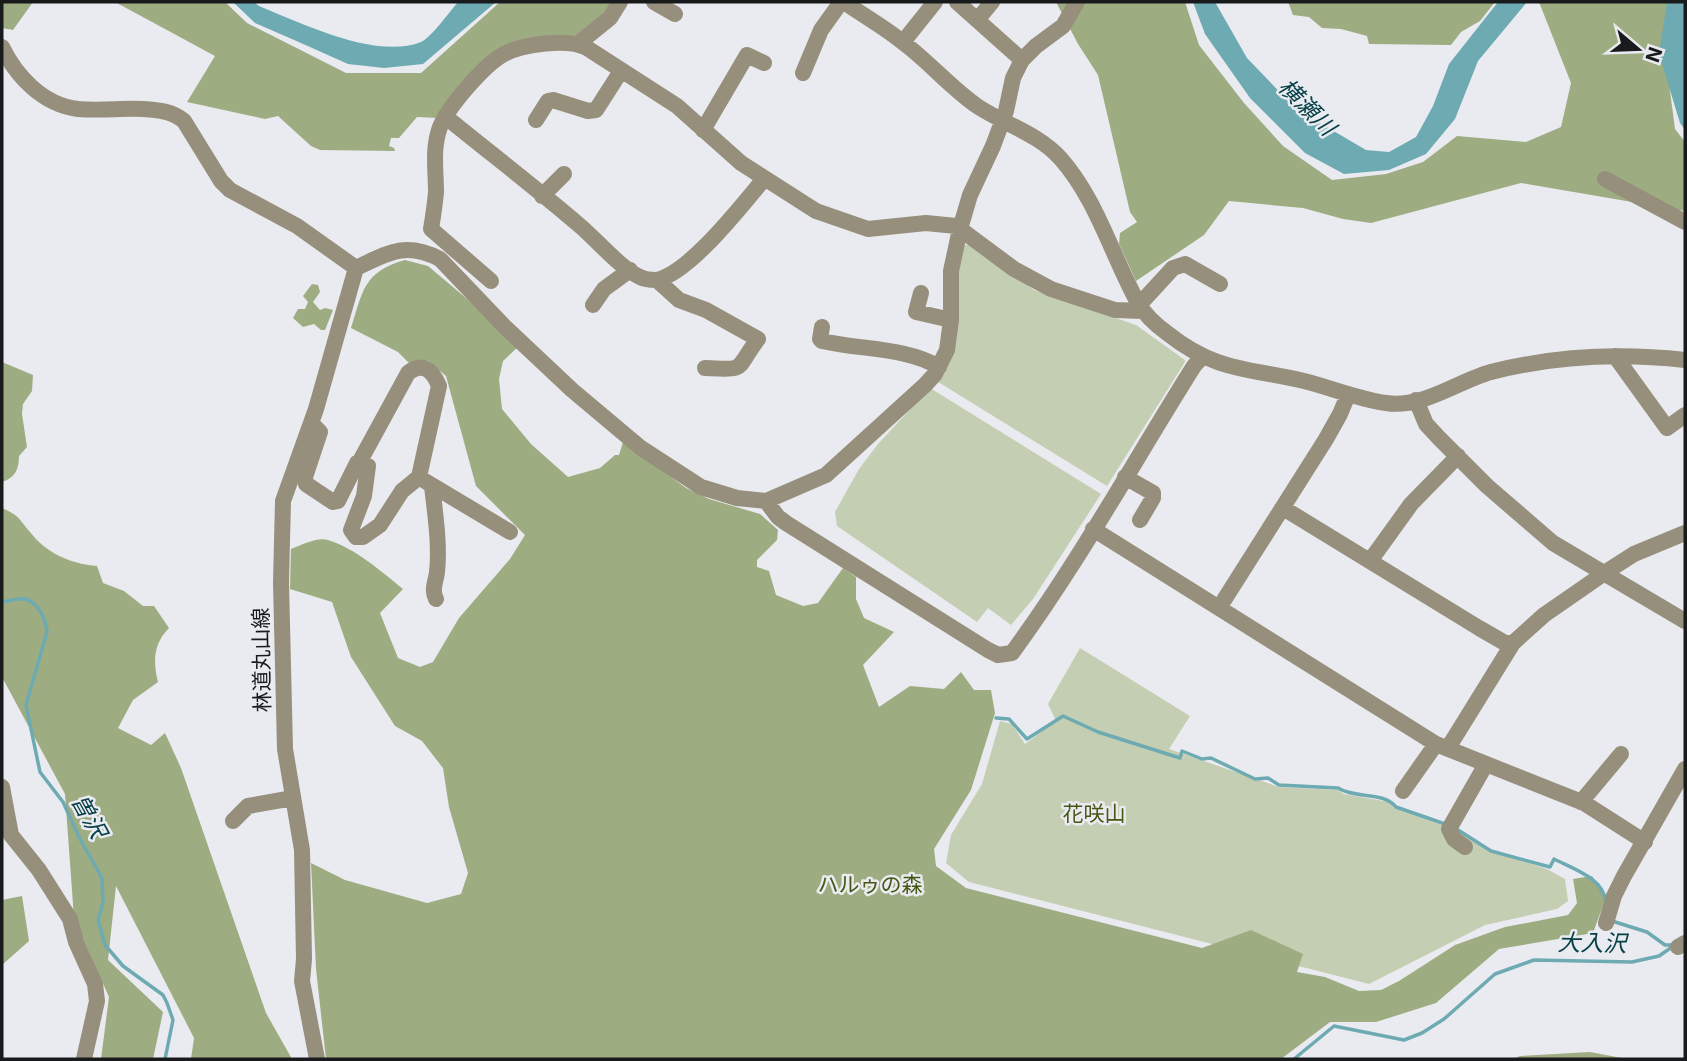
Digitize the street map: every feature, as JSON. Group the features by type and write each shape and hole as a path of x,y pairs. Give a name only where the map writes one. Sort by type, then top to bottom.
{"street":[{"path":"579,43 610,18 620,2"},
{"path":"654,2 674,14"},
{"path":"803,73 821,30 842,2 903,42 963,94 1051,149 1086,194 1141,308 1178,342 1202,357 1237,369 1307,382 1388,404 1416,400 1490,373 1556,361 1615,356 1685,360"},
{"path":"903,42 935,2"},
{"path":"957,2 1022,60"},
{"path":"978,19 992,2"},
{"path":"2,47 7,70 49,99 75,108 160,110 178,116 184,121 220,181 230,190 297,226 356,268 405,248 440,259 504,326 572,390 641,448 701,487 744,500 766,501 826,475 925,385 939,367 947,350 951,320 951,271 960,229 970,195 993,146 1013,78 1022,60 1063,26 1076,5"},
{"path":"491,281 431,229 436,193 434,161 440,128 470,87 501,56 510,51 542,44 579,43 677,106 723,149 764,179 816,211 868,229 939,223 956,226 1014,269 1051,289 1115,310 1141,308 1173,268 1185,264 1220,284"},
{"path":"703,130 747,55 764,63"},
{"path":"536,120 548,101 553,100 588,111 596,110 621,71"},
{"path":"446,117 630,270 641,277 657,279 679,300 706,310 758,339 743,365 735,369 705,368"},
{"path":"542,196 564,174"},
{"path":"1605,178 1685,222"},
{"path":"657,279 695,256 737,213 764,179"},
{"name":"林道丸山線","path":"317,1059 302,981 302,850 285,749 281,583 283,501 311,423 356,268"},
{"path":"593,304 604,289 630,270"},
{"path":"921,293 916,312 951,320"},
{"path":"822,327 822,341 910,354 939,367"},
{"path":"1615,356 1667,428 1685,415"},
{"path":"766,501 786,523 998,655 1012,653 1040,615 1202,357"},
{"path":"311,423 320,432 320,437 305,478 306,484 333,502 338,501 352,470 360,461 408,373 416,367 425,368 434,374 439,386 426,481 437,531 437,572 433,590 436,599"},
{"path":"1219,608 1340,414 1348,394"},
{"path":"1416,400 1426,424 1487,486 1553,543 1685,621"},
{"path":"1370,561 1411,504 1458,456"},
{"path":"360,461 368,466 368,472 364,496 351,530 356,537 363,537 373,531 402,491 426,481"},
{"path":"1125,477 1153,493 1153,498 1140,520"},
{"path":"426,481 510,532"},
{"path":"1283,508 1496,638 1505,643 1513,643"},
{"path":"1093,529 1442,746 1581,802 1645,842"},
{"path":"1403,791 1442,746 1513,643 1544,615 1633,554 1685,533"},
{"path":"1581,802 1621,754"},
{"path":"1465,847 1454,839 1449,829 1486,764"},
{"path":"1606,923 1614,895 1685,769"},
{"path":"2,787 11,835 39,870 70,919 76,942 95,984 97,1001 84,1059"},
{"path":"233,821 248,806 293,798"}],"green space":[{"path":"2,2 33,2 13,30 2,28"},
{"path":"115,2 225,2 247,23 346,73 421,73 500,2 614,2 590,30 569,40 511,43 438,118 417,117 399,138 391,138 389,146 395,151 320,150 311,146 278,116 265,119 187,102 215,56"},
{"path":"1056,2 1185,2 1199,45 1244,103 1283,146 1332,180 1386,174 1423,162 1457,136 1526,142 1561,127 1571,83 1539,2 1676,2 1668,76 1675,129 1685,142 1685,211 1521,183 1371,223 1343,219 1303,208 1229,201 1204,235 1136,281 1119,244 1120,233 1137,222 1130,212 1098,75"},
{"path":"1288,2 1495,2 1480,21 1461,32 1451,45 1369,44 1367,36 1341,29 1322,28 1309,17 1293,15"},
{"path":"971,244 1034,290 1136,325 1185,360 1107,486 935,380 960,246"},
{"name":"ハルゥの森","path":"405,260 428,266 519,346 503,361 499,379 502,409 531,444 568,477 600,468 615,455 619,455 623,442 686,488 709,499 760,514 778,530 777,540 757,560 757,567 769,571 776,595 803,606 818,603 843,568 856,577 856,599 864,618 894,632 863,665 879,707 910,686 944,689 961,672 974,690 991,690 995,713 971,790 934,849 936,866 966,888 1202,948 1251,930 1303,954 1297,972 1325,977 1359,991 1381,990 1455,945 1505,927 1568,915 1577,903 1573,879 1592,876 1606,897 1593,933 1499,949 1436,1003 1376,1022 1330,1022 1281,1059 326,1059 316,969 311,863 345,880 427,903 461,894 468,873 449,807 443,768 422,741 395,726 351,657 332,602 290,589 291,549 314,540 328,540 358,555 403,589 380,613 398,658 420,667 433,662 459,618 510,559 525,535 476,486 446,376 428,361 409,363 398,352 351,328 362,293 373,277 381,270"},
{"path":"312,284 318,285 320,292 313,302 320,310 333,310 325,330 314,324 303,327 293,318 298,309 305,309 308,302 303,296"},
{"path":"2,362 33,375 32,391 23,404 22,414 27,447 19,456 15,472 2,482"},
{"path":"930,388 1101,494 1033,599 1011,625 988,608 977,622 837,526 835,512 859,469 878,444"},
{"path":"2,508 16,515 36,539 51,551 78,563 97,566 103,583 124,591 143,606 154,606 169,628 157,647 155,667 158,682 133,700 118,728 151,745 165,733 181,768 266,1013 292,1059 191,1059 194,1038 116,886 108,960 163,1012 153,1059 101,1059 109,997 74,918 65,794 2,677"},
{"name":"花咲山","path":"1080,648 1190,716 1169,749 1279,787 1338,790 1343,794 1389,802 1395,808 1455,830 1491,851 1547,869 1565,879 1568,901 1557,909 1485,925 1369,984 969,882 946,863 951,835 982,784 1000,721 1012,724 1025,744 1056,721 1048,704"},
{"path":"22,896 29,941 2,965 2,900"},
{"path":"1590,1052 1627,1059 1513,1059 1520,1056"}],"water":[{"path":"233,2 254,2 317,30 361,43 403,46 425,40 458,2 496,2 423,64 384,68 348,64 255,23"},
{"path":"1193,2 1215,2 1247,58 1296,109 1366,150 1389,152 1416,137 1433,106 1449,64 1498,2 1527,2 1478,61 1455,119 1426,154 1389,170 1344,174 1305,153 1250,98 1205,34"},
{"path":"1667,2 1685,2 1685,130 1680,123 1659,54"}],"waterway":[{"name":"曽沢","path":"2,602 25,599 38,608 43,618 47,632 26,705 40,772 63,802 102,878 103,903 98,920 105,945 123,966 163,995 167,1003 173,1020 165,1059"},
{"path":"996,718 1009,719 1027,739 1063,716 1098,732 1180,758 1182,751 1202,759 1211,758 1255,779 1268,778 1279,785 1338,788 1376,797 1445,824"},
{"path":"1455,828 1491,851 1550,867 1554,859 1594,880 1606,902"},
{"name":"大入沢","path":"1612,921 1647,932 1665,945 1673,945"},
{"name":"大入沢","path":"1294,1059 1334,1026 1404,1040 1422,1033 1444,1019 1495,974 1534,960 1632,962 1659,956 1672,947"}],"water label":[{"name":"横瀬川","path":"1307,107"}]}
